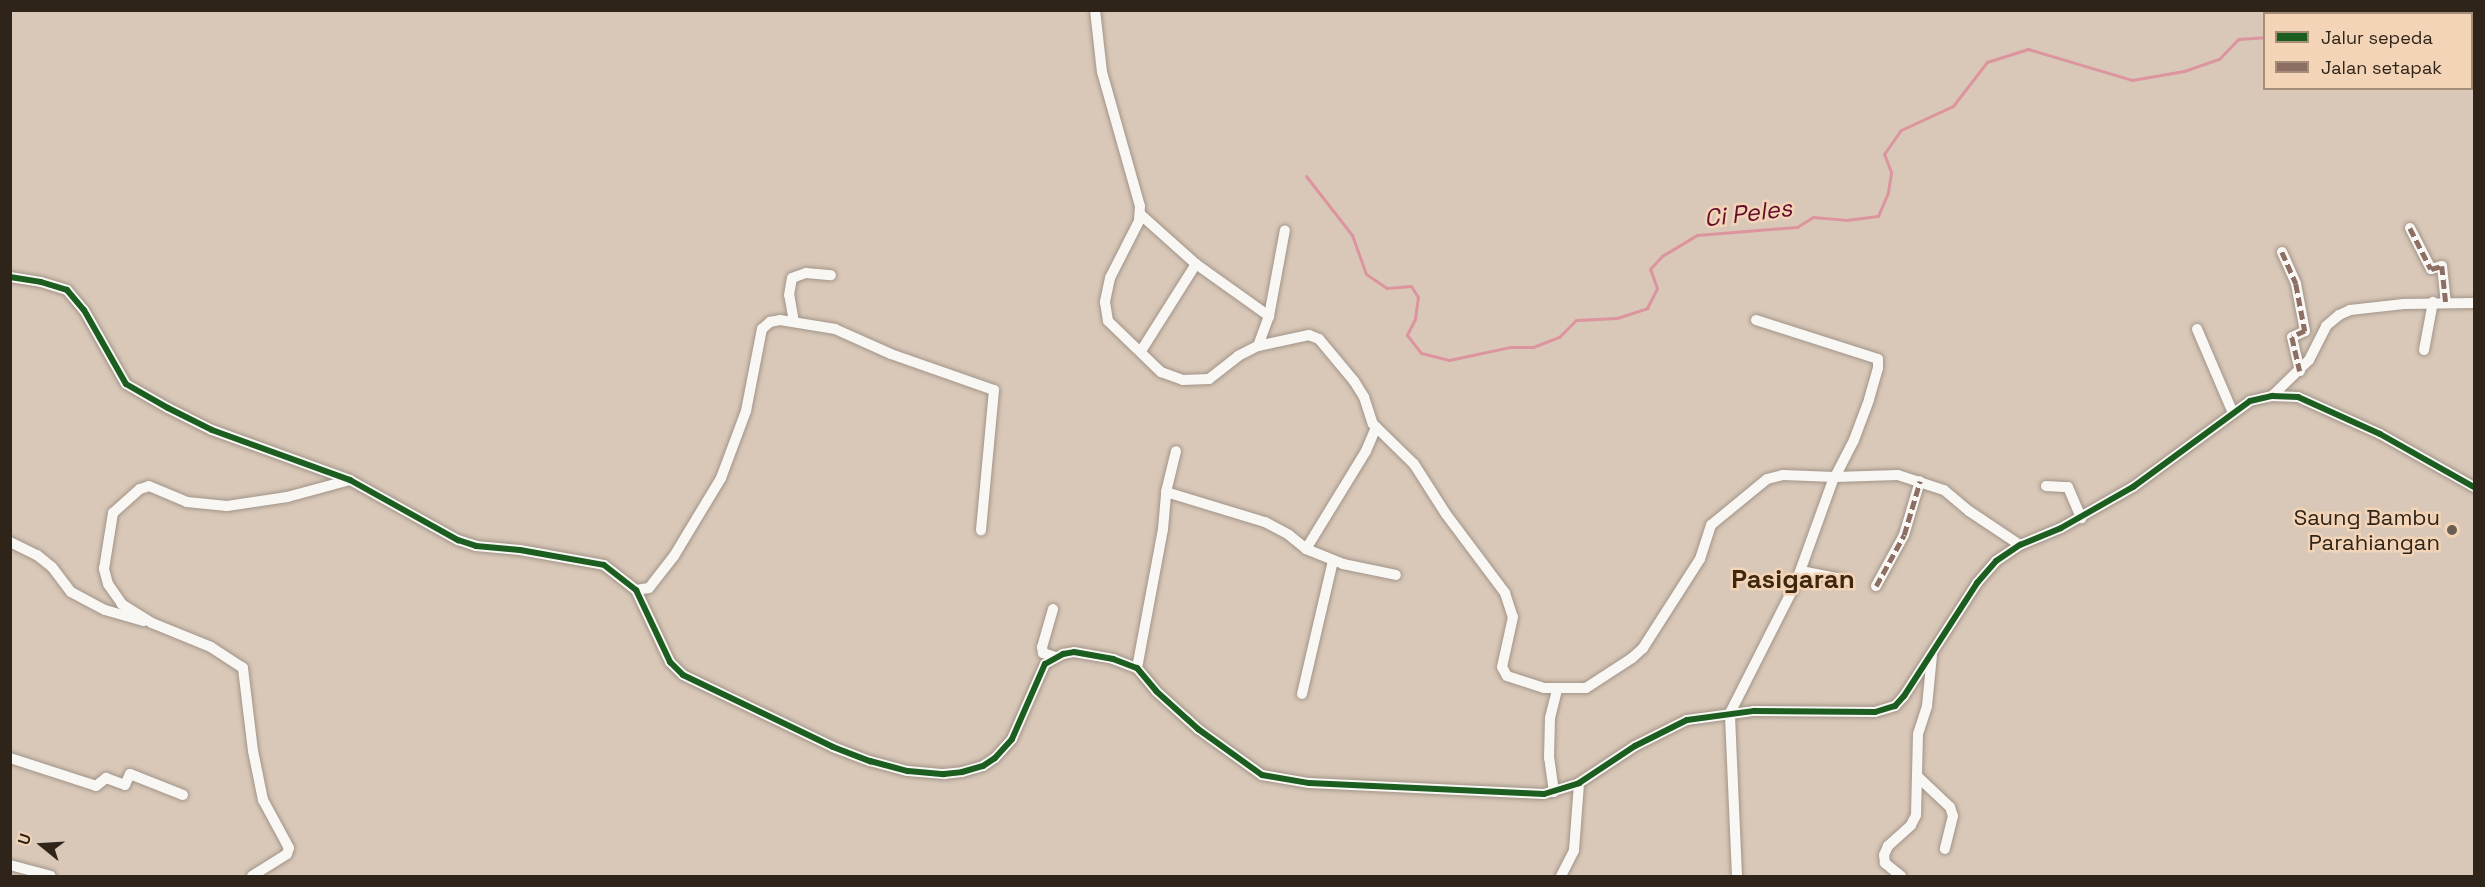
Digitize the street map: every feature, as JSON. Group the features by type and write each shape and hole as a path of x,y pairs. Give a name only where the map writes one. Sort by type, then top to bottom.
{"street":[{"path":"1095,10 1102,72 1140,214 1196,264 1269,316"},
{"path":"1140,214 1110,278 1105,302 1108,321 1161,372 1183,381 1209,379 1238,356 1258,346 1309,335 1319,339 1354,381 1376,427 1414,464 1446,514 1505,593 1513,617 1502,667 1504,673 1532,686 1557,688 1593,686 1643,648 1700,559 1711,525 1767,479 1783,476 1898,475 1944,490 1969,511 2020,545"},
{"path":"2410,228 2431,269 2442,266 2446,302"},
{"path":"1258,346 1269,316 1285,230"},
{"path":"2282,252 2296,284 2305,331 2292,337 2300,371"},
{"path":"1141,351 1196,264"},
{"path":"794,322 789,295 792,278 806,273 831,275"},
{"path":"10,278 41,282 67,290 84,310 130,387 212,430 350,480 458,540 476,546 520,550 604,565 636,590 670,662 683,675 833,747 870,762 908,771 944,774 983,766 995,758 1012,739 1040,672 1055,657"},
{"path":"2424,350 2433,302"},
{"path":"2272,396 2309,360 2326,326 2338,315 2350,310 2433,302 2475,303"},
{"path":"636,590 649,588 674,556 721,478 746,411 762,329 770,322 780,320 835,329 891,354 994,390 981,530"},
{"path":"1737,876 1730,713 1801,571 1835,477 1854,440 1878,368 1878,359 1756,320"},
{"path":"2197,329 2233,413"},
{"path":"1053,609 1042,647 1043,654 1055,657 1074,652 1113,659 1137,668 1156,692 1198,729 1262,775 1309,783 1544,794 1579,783 1635,746 1676,724 1730,713 1886,710 1904,696 1986,572 1996,561 2020,545 2081,518 2133,487 2246,403 2272,396 2298,397 2380,434 2475,487"},
{"path":"1306,549 1366,451 1376,427"},
{"path":"1137,668 1163,529 1166,492 1176,452"},
{"path":"152,623 122,604 108,584 104,569 113,513 140,489 149,486 187,502 227,506 286,496 350,480"},
{"path":"1876,586 1904,536 1920,481"},
{"path":"2046,486 2068,487 2081,518"},
{"path":"1166,492 1265,522 1306,549 1333,561 1396,575"},
{"path":"10,542 37,555 52,567 71,592 105,610 152,623 211,647 243,668 253,751 263,800 289,848 286,854 252,876"},
{"path":"1302,694 1333,561"},
{"path":"1801,571 1846,580"},
{"path":"1900,876 1885,863 1884,855 1888,846 1914,821 1918,734 1927,706 1932,653"},
{"path":"1554,792 1549,758 1550,718 1557,688"},
{"path":"10,758 96,786 106,778 125,785 130,774 183,795"},
{"path":"1917,776 1950,807 1953,816 1945,849"},
{"path":"1561,876 1574,850 1579,783"},
{"path":"10,865 51,876"}],"waterway":[{"name":"Ci Peles","path":"1306,176 1352,235 1366,274 1387,288 1411,286 1418,297 1415,319 1407,335 1421,353 1449,360 1510,347 1533,347 1559,337 1576,320 1617,318 1647,308 1657,288 1650,269 1662,256 1697,235 1797,227 1813,217 1846,220 1878,216 1888,192 1891,172 1884,154 1901,130 1953,106 1987,62 2028,49 2132,80 2184,71 2219,59 2238,39 2263,37"}],"marked path":[{"path":"2410,228 2431,269 2442,266 2446,302"},
{"path":"2282,252 2296,284 2305,331 2292,337 2300,371"},
{"path":"1876,586 1904,535 1920,481"}],"cycle path":[{"path":"10,277 41,282 67,290 84,310 126,384 168,408 212,430 350,480 458,540 476,546 520,550 604,565 636,590 670,662 683,675 833,747 870,761 908,771 944,774 962,772 983,766 995,758 1012,739 1045,664 1063,654 1074,652 1113,659 1137,668 1156,691 1198,729 1262,775 1309,783 1544,794 1579,783 1635,746 1687,720 1754,711 1875,712 1895,706 1904,696 1977,583 1996,561 2020,545 2061,528 2133,487 2250,401 2272,396 2298,397 2380,434 2474,487"}],"place":[{"name":"Saung Bambu Parahiangan","path":"2452,530"}],"district":[{"name":"Pasigaran","path":"1793,580"}]}
